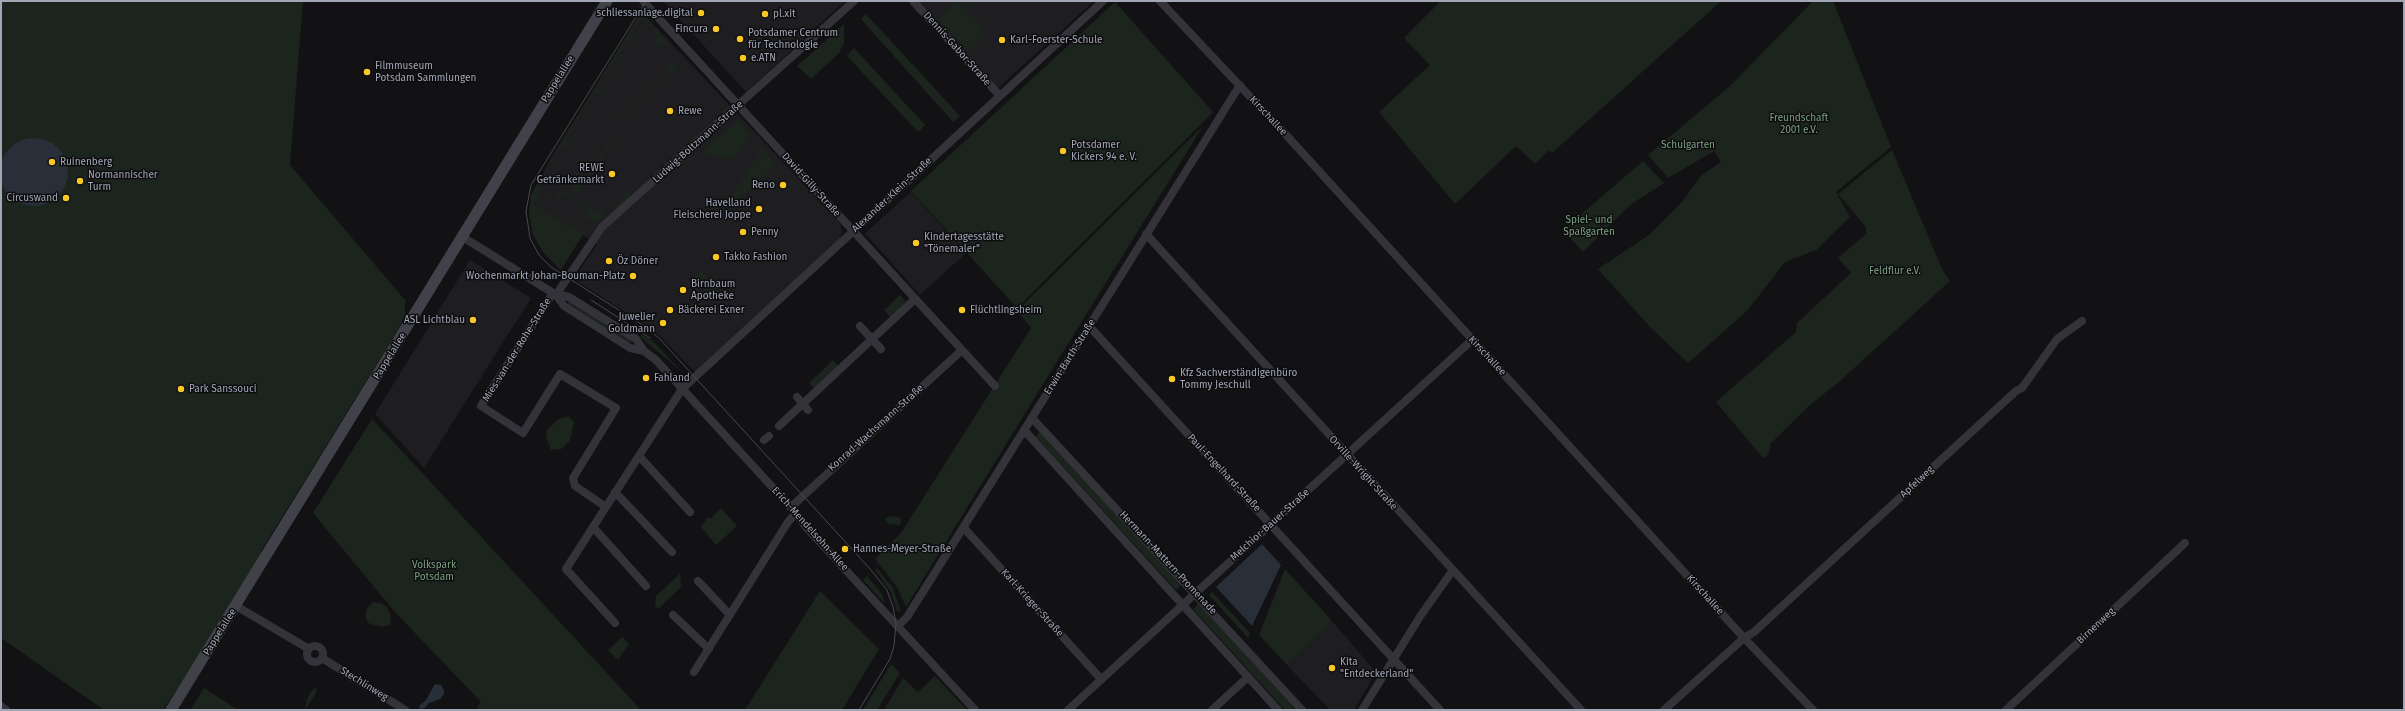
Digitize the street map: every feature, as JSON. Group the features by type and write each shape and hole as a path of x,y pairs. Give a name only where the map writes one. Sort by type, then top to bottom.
{"street":[{"name":"Pappelallee","path":"171,710 461,236 607,1"},
{"name":"David-Gilly-Straße","path":"643,1 995,386"},
{"name":"Ludwig-Boltzmann-Straße","path":"554,294 598,231 854,1"},
{"name":"Dennis-Gabor-Straße","path":"913,1 1000,96"},
{"name":"Alexander-Klein-Straße","path":"615,623 566,569 682,389 1103,1"},
{"name":"Kirschallee","path":"1160,1 1240,86 1744,638 1813,710"},
{"name":"Erwin-Barth-Straße","path":"898,626 907,617 964,528 1146,234 1240,86"},
{"name":"Orville-Wright-Straße","path":"1146,234 1581,710"},
{"name":"Erich-Mendelsohn-Allee","path":"461,236 554,294 569,298 636,339 644,351 682,389 794,510 806,527 975,710"},
{"name":"Mies-van-der-Rohe-Straße","path":"554,294 481,406 523,433 560,374 616,408 573,478 575,486 606,507"},
{"path":"779,426 806,407 916,299"},
{"name":"Apfelweg","path":"1664,710 1744,638 1754,632 2016,391 2022,388 2057,339 2082,321"},
{"path":"860,326 882,349"},
{"name":"Paul-Engelhard-Straße","path":"1089,326 1440,710"},
{"name":"Melchior-Bauer-Straße","path":"1068,710 1472,340"},
{"name":"Konrad-Wachsmann-Straße","path":"794,510 962,350"},
{"path":"797,397 806,407"},
{"name":"Hermann-Mattern-Promenade","path":"1032,418 1302,710"},
{"name":"Hermann-Mattern-Promenade","path":"1024,430 1278,710"},
{"path":"639,456 690,512"},
{"path":"616,492 672,552"},
{"path":"694,672 794,510"},
{"path":"593,527 646,586"},
{"name":"Karl-Krieger-Straße","path":"964,528 1101,679"},
{"name":"Birnenweg","path":"2006,710 2185,543"},
{"path":"1362,710 1453,570"},
{"path":"698,581 730,615"},
{"name":"Stechlinweg","path":"236,606 309,649 307,657 310,661 319,662 322,658 405,710"},
{"path":"672,615 709,649"},
{"path":"1212,710 1248,677"},
{"path":"1,706 6,710"}],"shaded area":[{"name":"Potsdamer Centrum für Technologie","path":"663,1 845,1 746,92"},
{"name":"Karl-Foerster-Schule","path":"918,1 1094,1 998,88"},
{"path":"641,11 840,223 842,231 840,238 695,372 656,332 574,279 597,244 531,203 542,175"},
{"path":"27,138 41,138 53,143 63,153 68,165 68,179 63,191 53,201 41,206 27,206 15,201 5,191 0,179 0,165 5,153 15,143"},
{"name":"Kindertagesstätte \"Tönemaler\"","path":"911,192 966,253 920,295 865,233"},
{"path":"470,260 531,298 424,468 375,414"},
{"path":"1262,544 1281,565 1252,626 1216,587"},
{"name":"Kita \"Entdeckerland\"","path":"1332,621 1376,672 1354,710 1330,710 1287,665"},
{"path":"435,684 441,685 444,690 444,694 440,699 429,703 425,708 420,709 419,706 426,700"}],"green space":[{"name":"Park Sanssouci","path":"1,1 303,1 290,165 405,300 405,319 403,317 402,323 261,551 267,556 163,710 104,710 1,638"},
{"path":"958,1 988,33 968,51 938,19"},
{"path":"1441,1 1721,1 1552,153 1549,150 1535,164 1516,146 1455,204 1379,112 1430,65 1404,38"},
{"name":"Freundschaft 2001 e.V.","path":"1813,1 1833,1 1891,147 1836,192 1850,217 1816,250 1785,262 1747,311 1688,363 1650,327 1598,269 1649,235 1681,203 1701,176 1721,162 1714,151 1668,178 1648,155 1730,86"},
{"name":"Potsdamer Kickers 94 e. V.","path":"1115,2 1213,112 1017,308 911,191"},
{"path":"866,14 960,116 953,122 861,19"},
{"path":"640,15 642,16 653,27 640,20 630,36 636,39 634,41 629,38 619,53 624,57 623,59 618,56 608,71 613,74 612,77 606,73 597,88 602,92 601,94 595,91 565,140 570,143 568,147 562,144 552,159 558,162 556,164 551,161 544,172"},
{"path":"844,24 844,43 839,53 811,79 797,66"},
{"path":"654,28 668,43 656,53 660,47 653,43 658,35 652,31"},
{"path":"854,48 925,125 918,132 847,56"},
{"path":"674,63 678,66 620,120 619,118 670,71 666,65"},
{"path":"737,121 750,134 733,160 702,153"},
{"path":"1203,126 906,607 897,587 875,559 901,533 1031,328 1017,311"},
{"path":"609,141 612,142 585,185 583,184 580,189 582,190 580,193 568,183 574,186 577,180 583,183"},
{"path":"757,143 777,164 723,213 721,212 761,150 756,146"},
{"name":"Feldflur e.V.","path":"1892,150 1942,269 1950,281 1840,381 1810,405 1771,443 1768,455 1763,458 1716,402 1796,332 1797,323 1851,273 1838,258 1866,234 1866,227 1838,194"},
{"name":"Spiel- und Spaßgarten","path":"1643,161 1664,183 1630,205 1583,252 1563,230"},
{"path":"543,173 546,175 539,186 542,188 533,204 581,233 584,227 586,230 561,270 543,252 533,235 529,213 531,195"},
{"path":"571,176 567,182 566,177"},
{"path":"561,190 598,213 602,208 605,210 600,219 596,222 585,216 589,210 561,193 557,198 556,193"},
{"path":"627,191 631,196 613,213 625,194"},
{"path":"700,270 717,288 710,296 694,279"},
{"path":"900,295 906,302 890,317 884,310"},
{"path":"569,301 632,341 630,345 567,305"},
{"path":"729,305 738,315 741,314 734,321 734,318 726,309"},
{"path":"642,334 655,343 681,371 640,337"},
{"path":"833,360 839,367 815,389 809,383"},
{"path":"568,416 574,422 570,440 561,449 551,450 546,438 547,430 557,420"},
{"name":"Volkspark Potsdam","path":"372,419 641,710 476,710 481,702 394,611 313,513"},
{"path":"1041,430 1182,584 1176,590 1036,437"},
{"path":"721,508 737,526 716,545 701,527 708,517 710,519"},
{"path":"889,516 899,517 901,520 900,525 888,524 885,519"},
{"path":"877,568 893,588 901,611 897,611 891,592 875,570"},
{"path":"1285,569 1332,621 1287,665 1259,635"},
{"path":"680,574 681,587 658,609 655,605 656,596"},
{"path":"867,576 882,594 885,604 863,580"},
{"path":"820,591 879,649 842,710 745,710"},
{"path":"1212,592 1250,633 1248,638 1209,595"},
{"path":"373,602 381,603 387,607 391,616 390,625 382,627 368,623 365,615 368,607"},
{"path":"1199,603 1296,710 1285,710 1193,609"},
{"path":"622,637 629,644 618,660 608,650"},
{"path":"891,664 900,673 877,710 863,710"},
{"path":"935,676 967,710 884,710 903,678 918,692"},
{"path":"317,687 315,695 305,709 307,699 312,690"},
{"path":"204,688 238,710 190,710"}],"tram line":[{"path":"646,1 531,185 526,211 530,238 539,255 551,267 644,326 659,338 871,570 887,590 893,607 896,624 894,646 890,659 859,710"},
{"path":"591,300 650,338"}],"place":[{"name":"schliessanlage.digital","path":"701,13"},
{"name":"pl.xit","path":"765,14"},
{"name":"Fincura","path":"716,29"},
{"name":"Potsdamer Centrum für Technologie","path":"740,39"},
{"name":"Karl-Foerster-Schule","path":"1002,40"},
{"name":"e.ATN","path":"743,58"},
{"name":"Filmmuseum Potsdam Sammlungen","path":"367,72"},
{"name":"Rewe","path":"670,111"},
{"name":"Potsdamer Kickers 94 e. V.","path":"1063,151"},
{"name":"Ruinenberg","path":"52,162"},
{"name":"REWE Getränkemarkt","path":"612,174"},
{"name":"Normannischer Turm","path":"80,181"},
{"name":"Reno","path":"783,185"},
{"name":"Circuswand","path":"66,198"},
{"name":"Havelland Fleischerei Joppe","path":"759,209"},
{"name":"Penny","path":"743,232"},
{"name":"Kindertagesstätte \"Tönemaler\"","path":"916,243"},
{"name":"Takko Fashion","path":"716,257"},
{"name":"Öz Döner","path":"609,261"},
{"name":"Wochenmarkt Johan-Bouman-Platz","path":"633,276"},
{"name":"Birnbaum Apotheke","path":"683,290"},
{"name":"Bäckerei Exner","path":"670,310"},
{"name":"Flüchtlingsheim","path":"962,310"},
{"name":"ASL Lichtblau","path":"473,320"},
{"name":"Juwelier Goldmann","path":"663,323"},
{"name":"Fahland","path":"646,378"},
{"name":"Kfz Sachverständigenbüro Tommy Jeschull","path":"1172,379"},
{"name":"Park Sanssouci","path":"181,389"},
{"name":"Hannes-Meyer-Straße","path":"845,549"},
{"name":"Kita \"Entdeckerland\"","path":"1332,668"}],"park label":[{"name":"Schulgarten","path":"1688,145"}]}
